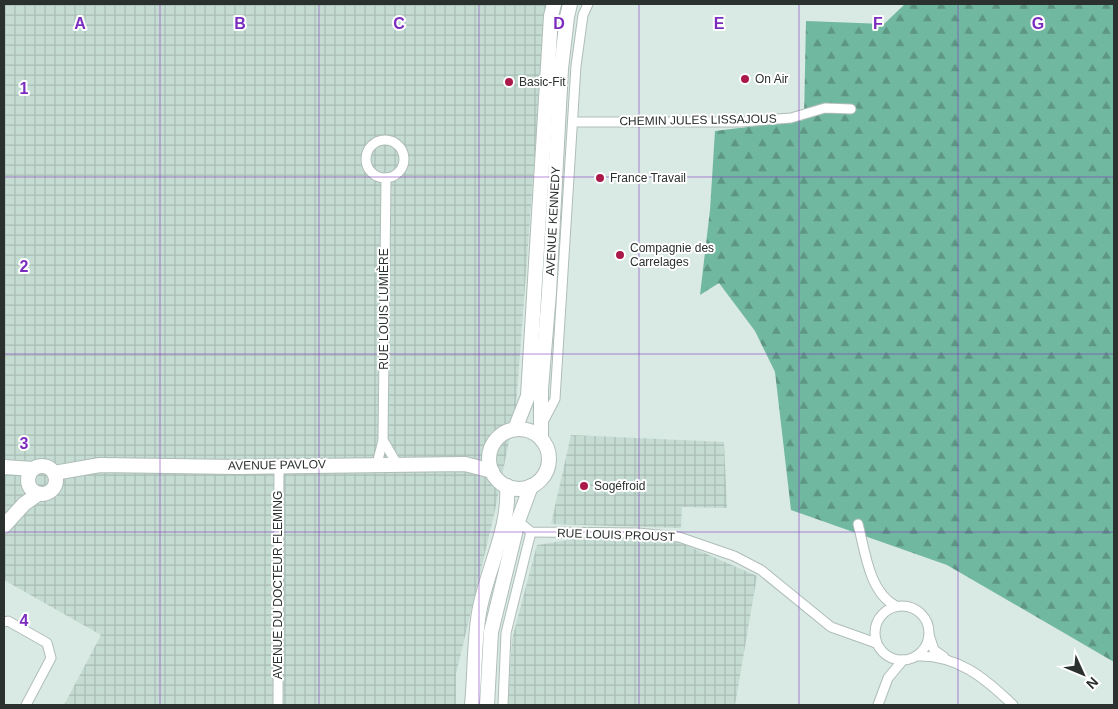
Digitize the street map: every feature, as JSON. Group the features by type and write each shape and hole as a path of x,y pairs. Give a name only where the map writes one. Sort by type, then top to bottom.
{"main road":[{"name":"AVENUE KENNEDY","path":"515,429 528,396 550,26 554,4"},
{"name":"AVENUE KENNEDY","path":"541,432 540,390 549,293 561,69 566,17 570,4"},
{"path":"487,705 491,632 518,521 531,486 545,474 548,465 546,446 541,432 515,429 499,436 490,451 492,471 496,478 515,489 531,486"},
{"name":"AVENUE PAVLOV","path":"465,464 490,451"},
{"name":"AVENUE PAVLOV","path":"32,481 47,493 55,478 90,466 465,464 492,471"},
{"path":"4,526 24,504 32,481 44,466 55,478"},
{"path":"8,467 32,481"},
{"path":"472,705 479,613 497,554 508,499 507,486"}],"street":[{"path":"541,432 554,399 574,122 576,66 583,15 588,4"},
{"name":"CHEMIN JULES LISSAJOUS","path":"574,122 741,122 791,118 824,108 851,109"},
{"path":"385,140 399,146 404,159 399,172 386,178 373,174 366,163 366,156 373,145 385,140"},
{"name":"RUE LOUIS LUMIÈRE","path":"377,464 383,440 386,178"},
{"path":"383,440 397,464"},
{"name":"AVENUE DU DOCTEUR FLEMING","path":"278,705 279,465"},
{"path":"503,705 506,633 531,532 518,521"},
{"path":"858,524 870,570 883,596 896,606 917,610 928,624 934,650 946,659 975,672 1014,705"},
{"name":"RUE LOUIS PROUST","path":"531,532 638,533 680,537 734,556 761,570 831,628 876,643"},
{"path":"883,596 883,614"},
{"path":"888,678 888,661 876,643 875,627 883,614 896,606"},
{"path":"4,622 8,621 47,643 51,658 26,705"},
{"path":"854,635 875,627"},
{"path":"916,656 927,644 929,635"},
{"path":"884,654 893,659 902,660 916,656 946,659"},
{"path":"878,705 888,678 902,660"}],"shaded area":[{"path":"4,4 546,4 516,407 494,515 456,674 456,705 64,705 101,635 4,580"},
{"path":"571,435 724,442 727,508 682,507 681,528 551,524"},
{"path":"574,539 679,542 757,576 735,705 508,705 512,639 537,545"}],"green space":[{"path":"905,4 1114,4 1114,662 947,565 791,510 775,372 755,331 719,283 700,295 710,210 715,131 804,120 806,21 884,24"}],"place":[{"name":"On Air","path":"745,79"},
{"name":"Basic-Fit","path":"509,82"},
{"name":"France Travail","path":"600,178"},
{"name":"Compagnie des Carrelages","path":"620,255"},
{"name":"Sogéfroid","path":"584,486"}]}
